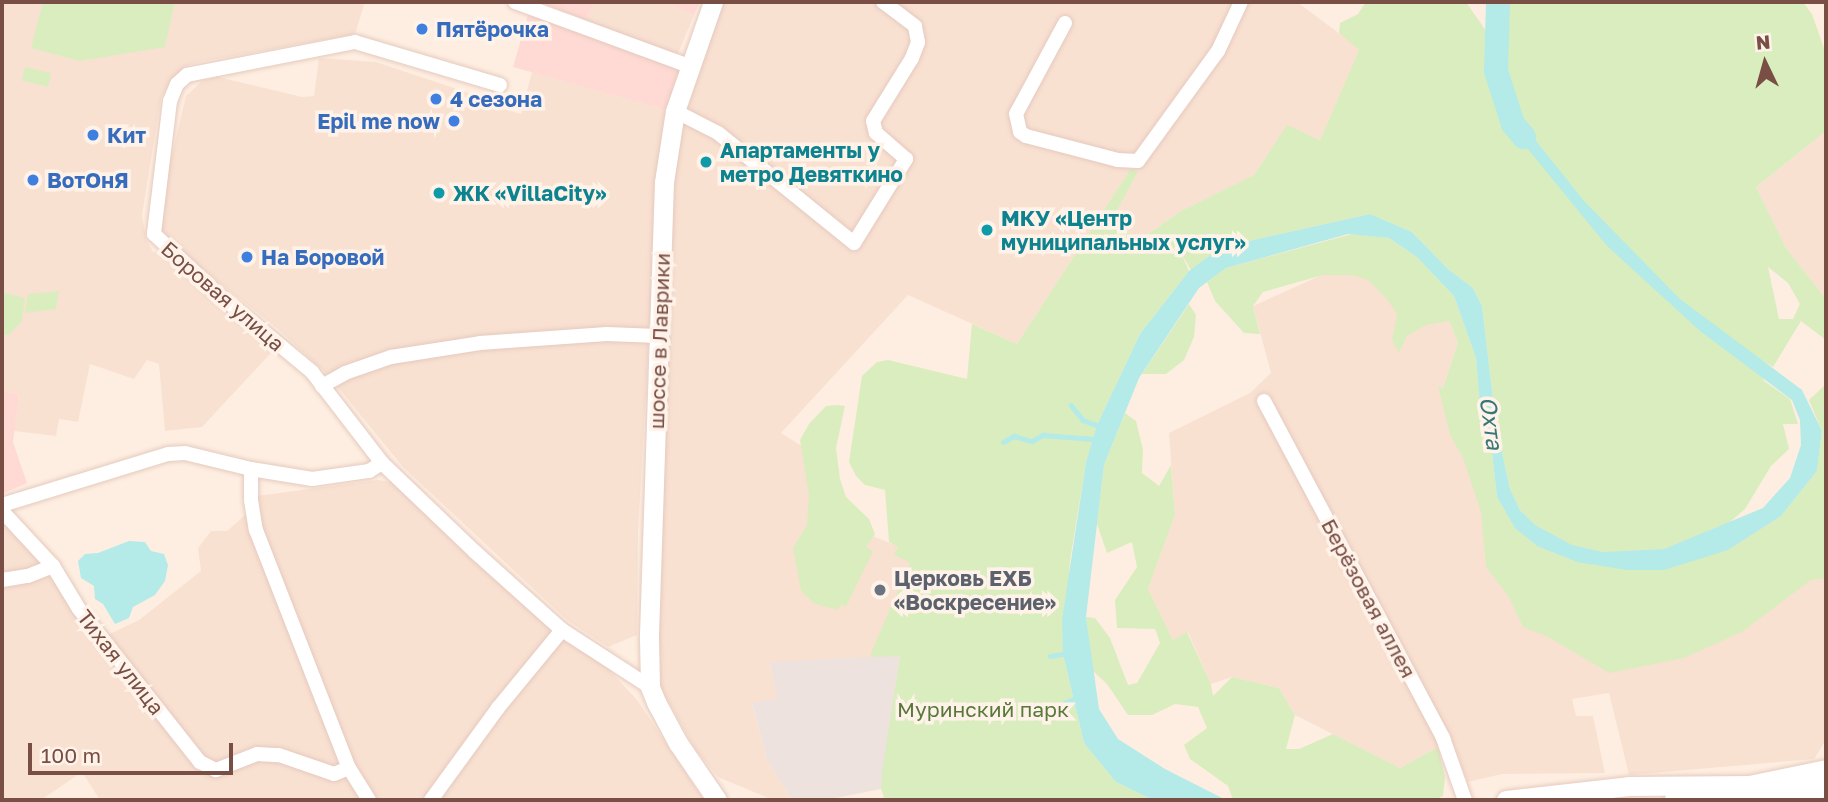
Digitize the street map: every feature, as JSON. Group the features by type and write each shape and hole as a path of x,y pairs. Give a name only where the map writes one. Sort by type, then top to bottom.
{"street":[{"name":"шоссе в Лаврики","path":"650,687 651,530 664,182 675,111 713,2"},
{"path":"675,111 718,133 854,243 906,159 876,133 873,121 912,58 918,43 915,26 883,2"},
{"path":"1065,23 1016,114 1020,132 1026,136 1118,160 1139,161 1218,51 1241,2"},
{"path":"519,4 689,66"},
{"name":"Боровая улица","path":"500,85 355,42 198,71 177,84 170,102 154,233 216,292 312,372 382,463 562,630 650,687"},
{"path":"322,386 345,373 391,358 480,343 607,334 658,335"},
{"name":"Берёзовая аллея","path":"1264,401 1443,738 1465,800"},
{"path":"2,505 168,454 184,453 251,469 312,479 369,471 382,463"},
{"path":"251,469 251,500 256,530 349,768 369,800"},
{"name":"Тихая улица","path":"2,511 53,566 79,609 200,762 216,770 257,754 279,755 334,774 349,768"},
{"path":"2,580 35,574 53,566"},
{"path":"431,800 498,708 562,630"},
{"path":"650,687 678,743 717,800"},
{"path":"1506,800 1604,791 1628,786 1767,800 1806,789 1826,769"},
{"path":"1719,795 1806,789"}],"shaded area":[{"path":"2,2 365,2 355,34 195,63 186,66 172,79 161,98 142,215 146,239 153,252 161,251 177,264 271,353 202,427 165,431 159,364 147,360 134,379 90,364 78,422 59,419 56,436 14,431 19,394 2,391"},
{"path":"540,2 594,2 586,20"},
{"path":"594,2 663,2 694,15 677,56 586,20"},
{"path":"663,2 700,2 694,15"},
{"path":"719,2 1297,2 1360,49 1320,140 1287,126 1254,175 1181,211 1138,241 1113,218 1138,172 1131,168 1017,344 908,295 781,433 830,464 845,525 922,556 900,655 770,663 778,698 752,704 767,760 792,800 773,800 718,777 696,750 660,687 658,638 673,181 679,115"},
{"path":"528,15 680,68 666,110 513,67"},
{"path":"319,58 376,62 472,94 479,102 521,114 532,72 666,110 658,180 638,531 637,635 608,647 567,620 403,467 328,375 278,329 163,238 159,225 163,191 186,96 202,81 218,77 302,97 314,96"},
{"path":"1826,131 1826,299 1786,248 1756,187"},
{"path":"1353,261 1449,321 1458,342 1443,388 1488,510 1826,545 1826,740 1814,759 1629,775 1609,693 1572,699 1576,716 1593,716 1605,773 1502,774 1468,782 1453,746 1438,747 1400,768 1295,715 1279,688 1232,677 1211,684 1188,632 1173,640 1148,589 1175,515 1169,433 1250,393 1271,373 1253,306"},
{"path":"2,391 19,394 13,442 27,483 2,494"},
{"path":"377,480 393,482 601,661 637,700 704,800 100,800 82,772 41,800 2,800 2,516 99,639 139,620 201,571 198,548 211,531 227,531 252,509 257,496"},
{"path":"900,655 881,789 826,800 792,800 767,760 752,703 777,698 770,662"}],"green space":[{"path":"43,2 175,2 165,47 80,61 31,48"},
{"name":"Муринский парк","path":"1366,2 1466,2 1486,31 1488,42 1490,2 1803,2 1812,14 1826,54 1826,131 1756,187 1786,248 1826,299 1826,340 1801,321 1773,367 1758,358 1764,381 1790,399 1798,424 1783,424 1789,449 1771,466 1745,509 1730,522 1664,549 1603,552 1572,545 1535,525 1520,510 1510,489 1496,425 1482,306 1473,288 1448,269 1412,232 1370,214 1244,242 1213,253 1191,270 1182,255 1189,271 1140,334 1097,425 1086,462 1070,561 1063,654 1084,743 1116,782 1153,800 885,800 881,789 882,771 900,656 871,657 871,653 910,563 894,555 898,547 889,542 885,490 865,485 856,476 849,462 862,376 877,362 888,360 967,379 972,324 1017,344 1131,168 1138,172 1113,218 1138,241 1181,211 1254,175 1287,125 1320,140 1359,50 1339,33 1340,23 1358,14","holes":["1768,267 1788,283 1800,304 1793,319 1779,319"]},
{"path":"25,67 51,73 48,87 22,81"},
{"path":"1352,234 1389,238 1417,257 1454,296 1476,358 1483,425 1486,441 1492,452 1497,497 1515,528 1537,546 1577,562 1728,550 1781,516 1817,471 1822,431 1809,400 1826,384 1826,578 1811,580 1742,632 1684,658 1609,673 1548,637 1523,627 1509,597 1486,567 1481,512 1463,458 1450,435 1438,386 1443,388 1458,342 1449,321 1426,325 1407,336 1399,353 1392,340 1397,314 1386,298 1368,280 1352,275 1323,275 1263,292 1253,306 1260,334 1244,333 1215,301 1207,282 1226,268"},
{"path":"59,291 56,309 25,313 28,294"},
{"path":"2,292 25,298 22,321 9,335 2,334"},
{"path":"1189,304 1196,315 1194,337 1184,360 1166,374 1142,374"},
{"path":"826,406 845,406 836,448 840,479 846,497 869,519 875,534 866,547 873,551 846,607 841,604 838,610 815,604 801,591 793,548 807,525 809,496 800,440 809,424"},
{"path":"1125,413 1136,421 1143,449 1142,473 1159,486 1171,465 1175,515 1148,589 1173,640 1187,632 1211,684 1213,696 1232,677 1279,688 1295,715 1286,749 1299,749 1333,734 1400,768 1438,747 1445,777 1443,796 1434,800 1233,800 1228,786 1190,759 1184,745 1207,728 1198,707 1175,704 1152,715 1128,715 1107,684 1093,671 1086,617 1095,618 1110,638 1128,685 1137,683 1160,643 1155,629 1117,628 1115,600 1137,567 1132,542 1107,553 1097,524 1104,465"}],"water":[{"path":"1504,107 1525,127 1584,201 1680,299 1802,390 1822,431 1817,471 1781,516 1728,550 1664,570 1627,570 1577,562 1537,546 1515,528 1497,497 1492,452 1482,425 1476,358 1454,296 1417,257 1389,238 1348,234 1226,268 1199,288 1139,378 1104,465 1086,617 1099,709 1118,739 1165,769 1226,800 1153,800 1116,782 1084,743 1063,654 1062,620 1086,462 1097,425 1140,334 1189,271 1213,253 1244,242 1370,214 1412,232 1448,269 1473,288 1482,306 1496,425 1510,489 1520,510 1535,525 1572,545 1603,552 1664,549 1763,508 1790,478 1801,445 1800,420 1792,400 1700,331 1607,246 1519,138"},
{"path":"129,541 145,542 151,551 164,554 168,565 165,581 155,595 133,607 129,618 115,624 103,604 95,599 94,586 81,578 78,561 85,554 98,553"}],"waterway":[{"name":"Охта","path":"1498,2 1496,71 1513,124 1524,137"},
{"path":"1071,405 1083,420 1097,425"},
{"path":"1003,442 1014,436 1032,441 1043,435 1093,439"},
{"path":"1050,656 1063,654"},
{"path":"1062,704 1074,699"}],"place":[{"name":"Пятёрочка","path":"422,29"},
{"name":"4 сезона","path":"436,99"},
{"name":"Epil me now","path":"454,121"},
{"name":"Кит","path":"93,135"},
{"name":"Апартаменты у метро Девяткино","path":"706,162"},
{"name":"ВотОнЯ","path":"33,180"},
{"name":"ЖК «VillaCity»","path":"439,193"},
{"name":"МКУ «Центр муниципальных услуг»","path":"987,230"},
{"name":"На Боровой","path":"247,257"},
{"name":"Церковь ЕХБ «Воскресение»","path":"880,590"}]}
